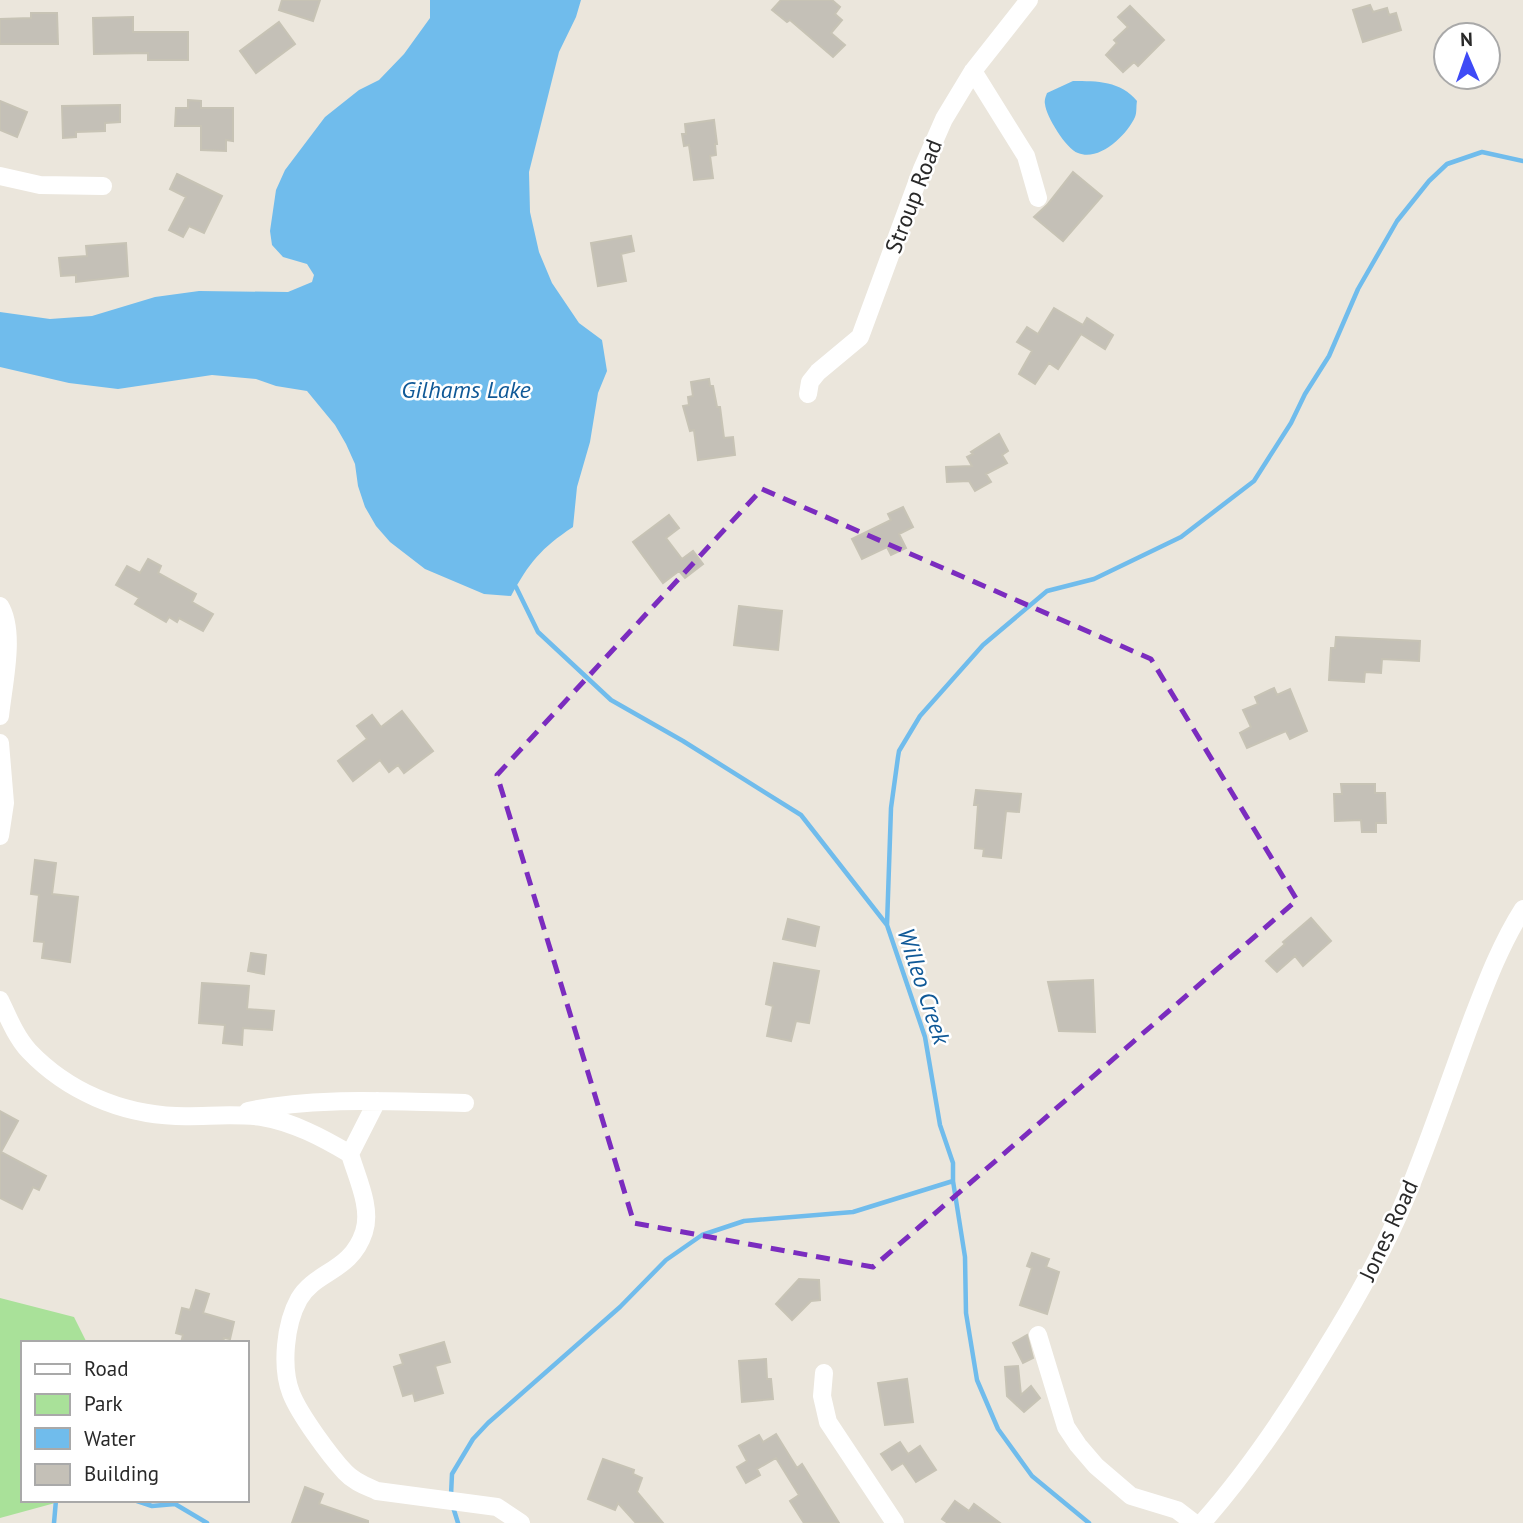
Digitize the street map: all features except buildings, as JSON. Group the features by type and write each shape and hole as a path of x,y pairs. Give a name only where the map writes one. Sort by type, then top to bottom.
{"street":[{"name":"Stroup Road","path":"808,394 810,382 818,372 860,337 922,169 944,119 973,71 1029,0"},
{"path":"973,71 1026,156 1038,198"},
{"path":"0,176 40,185 103,186"},
{"path":"0,606 5,614 8,644 0,716"},
{"path":"0,743 5,803 0,836"},
{"name":"Jones Road","path":"1202,1523 1256,1455 1301,1390 1383,1248 1407,1195 1500,950 1523,909"},
{"path":"0,1000 27,1050 66,1082 112,1105 143,1113 176,1116 231,1114 264,1117 295,1126 350,1154"},
{"path":"231,1114 272,1106 377,1101 465,1103"},
{"path":"377,1101 350,1154 366,1212 366,1225 360,1243 344,1264 311,1286 300,1297 289,1329 288,1380 297,1406 346,1473 359,1483 377,1491 497,1507 521,1523"},
{"path":"1038,1335 1066,1427 1078,1445 1096,1466 1130,1496 1177,1510 1195,1523"},
{"path":"824,1373 822,1396 828,1422 895,1523"}],"highlighted area":[{"path":"762,489 1151,659 1297,900 873,1267 634,1223 497,775"}],"green space":[{"path":"0,1298 74,1317 86,1341 21,1341 21,1502 59,1502 0,1518"}],"water":[{"name":"Gilhams Lake","path":"430,0 581,0 559,52 529,172 530,212 539,252 552,283 579,323 602,340 607,371 598,393 590,442 577,487 573,527 537,557 511,596 484,594 425,569 390,542 365,507 355,464 346,444 335,425 307,391 276,386 256,379 212,375 118,389 69,383 0,367 0,312 50,319 92,316 155,297 199,291 288,292 312,282 314,275 307,264 283,257 272,245 270,231 276,190 285,170 325,117 359,90 379,80 404,54 430,18"},
{"path":"1073,81 1100,82 1116,86 1131,94 1137,101 1136,115 1126,131 1111,145 1095,154 1086,155 1073,150 1057,132 1046,109 1047,93"}],"waterway":[{"path":"887,925 891,808 898,757 920,716 983,645 1047,591 1094,579 1181,537 1254,481 1329,356 1358,289 1397,221 1429,181 1447,164 1482,152 1523,161"},
{"name":"Willeo Creek","path":"516,587 538,632 611,700 683,741 801,815 887,925 925,1037 940,1125 953,1163 953,1181 965,1257 966,1313 977,1380 998,1429 1032,1476 1089,1523"},
{"path":"451,1495 452,1474 473,1439 488,1423 620,1307 666,1260 702,1235 744,1221 853,1212 953,1181"},
{"path":"54,1523 56,1502"},
{"path":"140,1502 152,1506 175,1504 207,1523"},
{"path":"453,1507 458,1523"}]}
